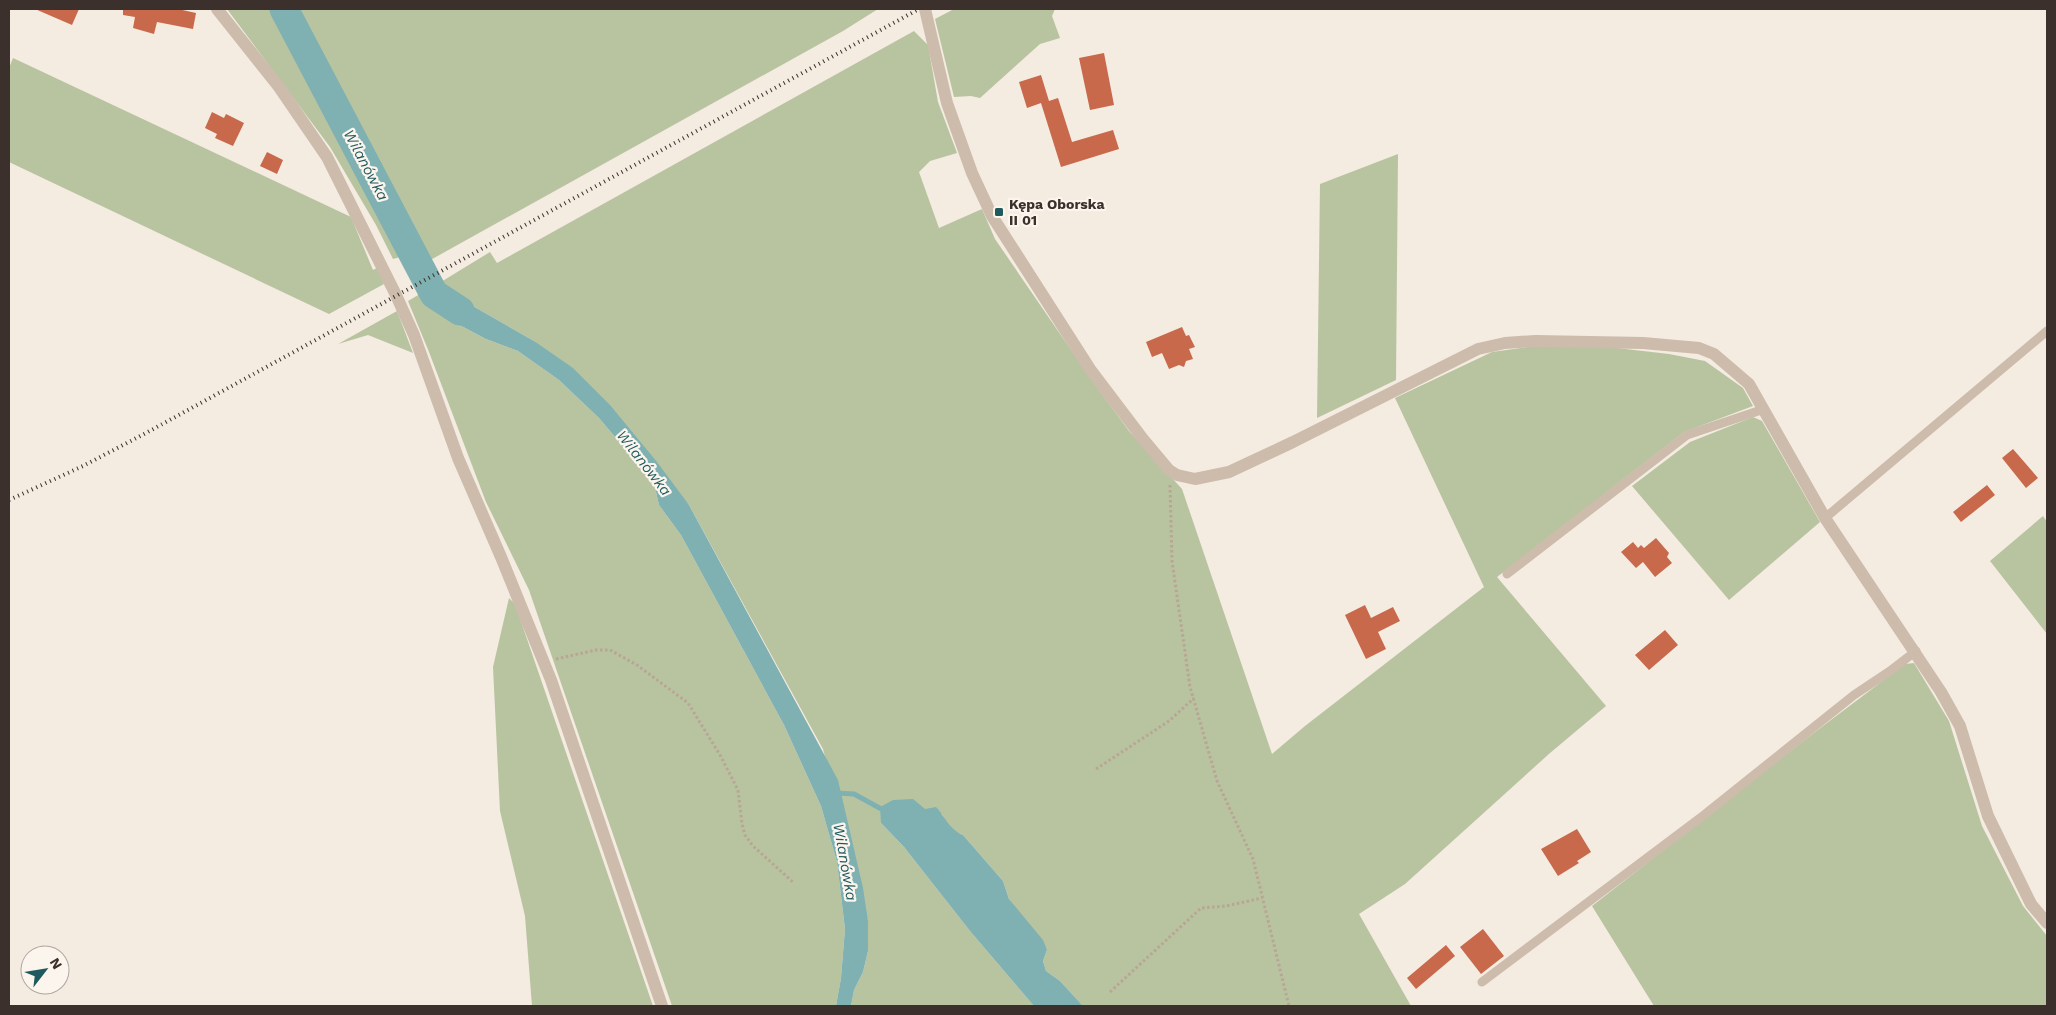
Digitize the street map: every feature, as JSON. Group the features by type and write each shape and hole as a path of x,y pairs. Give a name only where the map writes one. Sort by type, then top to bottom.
{"street":[{"path":"217,9 278,87 322,149 358,215 414,335 458,458 543,661 662,1006"},
{"path":"925,9 947,103 972,172 992,216 1090,369 1169,470 1177,474 1195,479 1229,472 1478,349 1505,343 1643,343 1699,348 1714,354 1732,368 1749,384 1825,518 1942,692 1960,726 1988,816 2031,904 2047,923"}],"lane":[{"path":"1825,518 2047,331"},
{"path":"1507,574 1687,435 1764,409"},
{"path":"1482,982 1704,815 1854,695 1916,651"}],"path":[{"path":"1169,470 1172,562 1190,687 1217,781 1253,859 1289,1006"},
{"path":"543,661 596,650 610,650 637,665 688,703 720,755 738,790 745,835 753,846 794,883"},
{"path":"1096,769 1169,721 1194,698"},
{"path":"1110,992 1202,908 1226,906 1262,898"}],"green space":[{"path":"227,9 878,9 843,31 416,268 407,255 393,259 376,225 330,147"},
{"path":"954,9 1055,9 1052,16 1060,38 1040,44 980,98 971,96 954,97 935,19"},
{"path":"914,31 928,45 938,102 957,153 930,161 919,172 939,228 982,209 995,239 1091,379 1129,431 1182,489 1272,754 1305,726 1484,587 1395,398 1492,352 1565,342 1669,354 1705,361 1743,388 1753,406 1684,432 1497,577 1606,706 1550,753 1405,884 1359,914 1411,1006 1083,1006 1060,981 1046,971 1043,961 1047,950 1009,899 1003,881 963,835 950,827 942,814 881,823 904,847 970,931 1034,1006 851,1006 854,990 863,972 868,951 868,921 823,749 689,505 534,341 436,285 490,252 497,263"},
{"path":"13,58 351,217 373,270 377,268 384,284 329,314 9,162 9,68"},
{"path":"1398,154 1396,380 1317,418 1320,184"},
{"path":"425,291 450,320 486,339 518,351 559,380 599,418 654,483 659,505 681,535 784,725 821,806 837,862 845,929 841,978 836,1006 672,1006 529,590 486,502 408,301"},
{"path":"397,311 413,353 368,335 338,344"},
{"path":"1753,417 1762,421 1820,522 1729,600 1632,486 1690,442"},
{"path":"2043,516 2047,522 2047,634 1990,561"},
{"path":"509,598 515,604 653,1006 532,1006 525,916 500,811 493,667"},
{"path":"1914,663 1949,721 1982,826 2023,906 2047,936 2047,1006 1654,1006 1592,906 1905,664"}],"water":[{"path":"436,285 534,341 573,368 610,405 657,462 689,505 838,780 863,888 868,921 868,951 863,972 854,990 851,1006 836,1006 841,978 845,929 837,862 821,806 784,725 681,535 659,505 654,483 599,418 559,380 518,351 486,339 450,320 425,291"},
{"path":"913,799 925,809 936,807 951,826 963,835 1003,881 1009,899 1043,940 1047,950 1043,961 1046,971 1060,981 1083,1006 1034,1006 970,931 904,847 881,823 880,807 893,800"}],"building":[{"path":"35,9 79,9 72,25"},
{"path":"123,9 178,9 196,13 193,29 157,22 154,34 133,28 135,17 123,15"},
{"path":"1104,53 1114,105 1090,110 1079,58"},
{"path":"1041,75 1049,101 1058,98 1072,142 1113,130 1119,149 1061,167 1041,103 1027,108 1019,82"},
{"path":"212,112 224,118 226,114 244,123 233,146 215,138 217,134 205,128"},
{"path":"267,152 283,160 277,174 260,166"},
{"path":"1182,327 1186,336 1189,335 1195,347 1189,349 1193,359 1186,361 1184,367 1179,365 1169,369 1162,353 1152,357 1146,342"},
{"path":"2013,449 2038,478 2026,488 2002,458"},
{"path":"1987,485 1995,495 1961,522 1953,512"},
{"path":"1656,538 1669,553 1667,557 1672,563 1655,577 1643,562 1636,568 1621,552 1633,542 1638,548 1641,545 1644,548"},
{"path":"1365,605 1371,618 1393,607 1400,621 1378,632 1386,649 1366,659 1345,615"},
{"path":"1665,630 1678,645 1649,670 1635,655"},
{"path":"1577,829 1591,852 1577,861 1579,863 1558,876 1541,849"},
{"path":"1483,929 1504,956 1481,974 1460,947"},
{"path":"1446,945 1455,956 1416,989 1407,978"}],"waterway":[{"name":"Wilanówka","path":"284,9 434,294 460,311"},
{"path":"835,793 854,794 885,811"}],"railway":[{"path":"9,500 83,466 146,433 919,9"}],"place":[{"name":"Kępa Oborska II 01","path":"999,212"}]}
